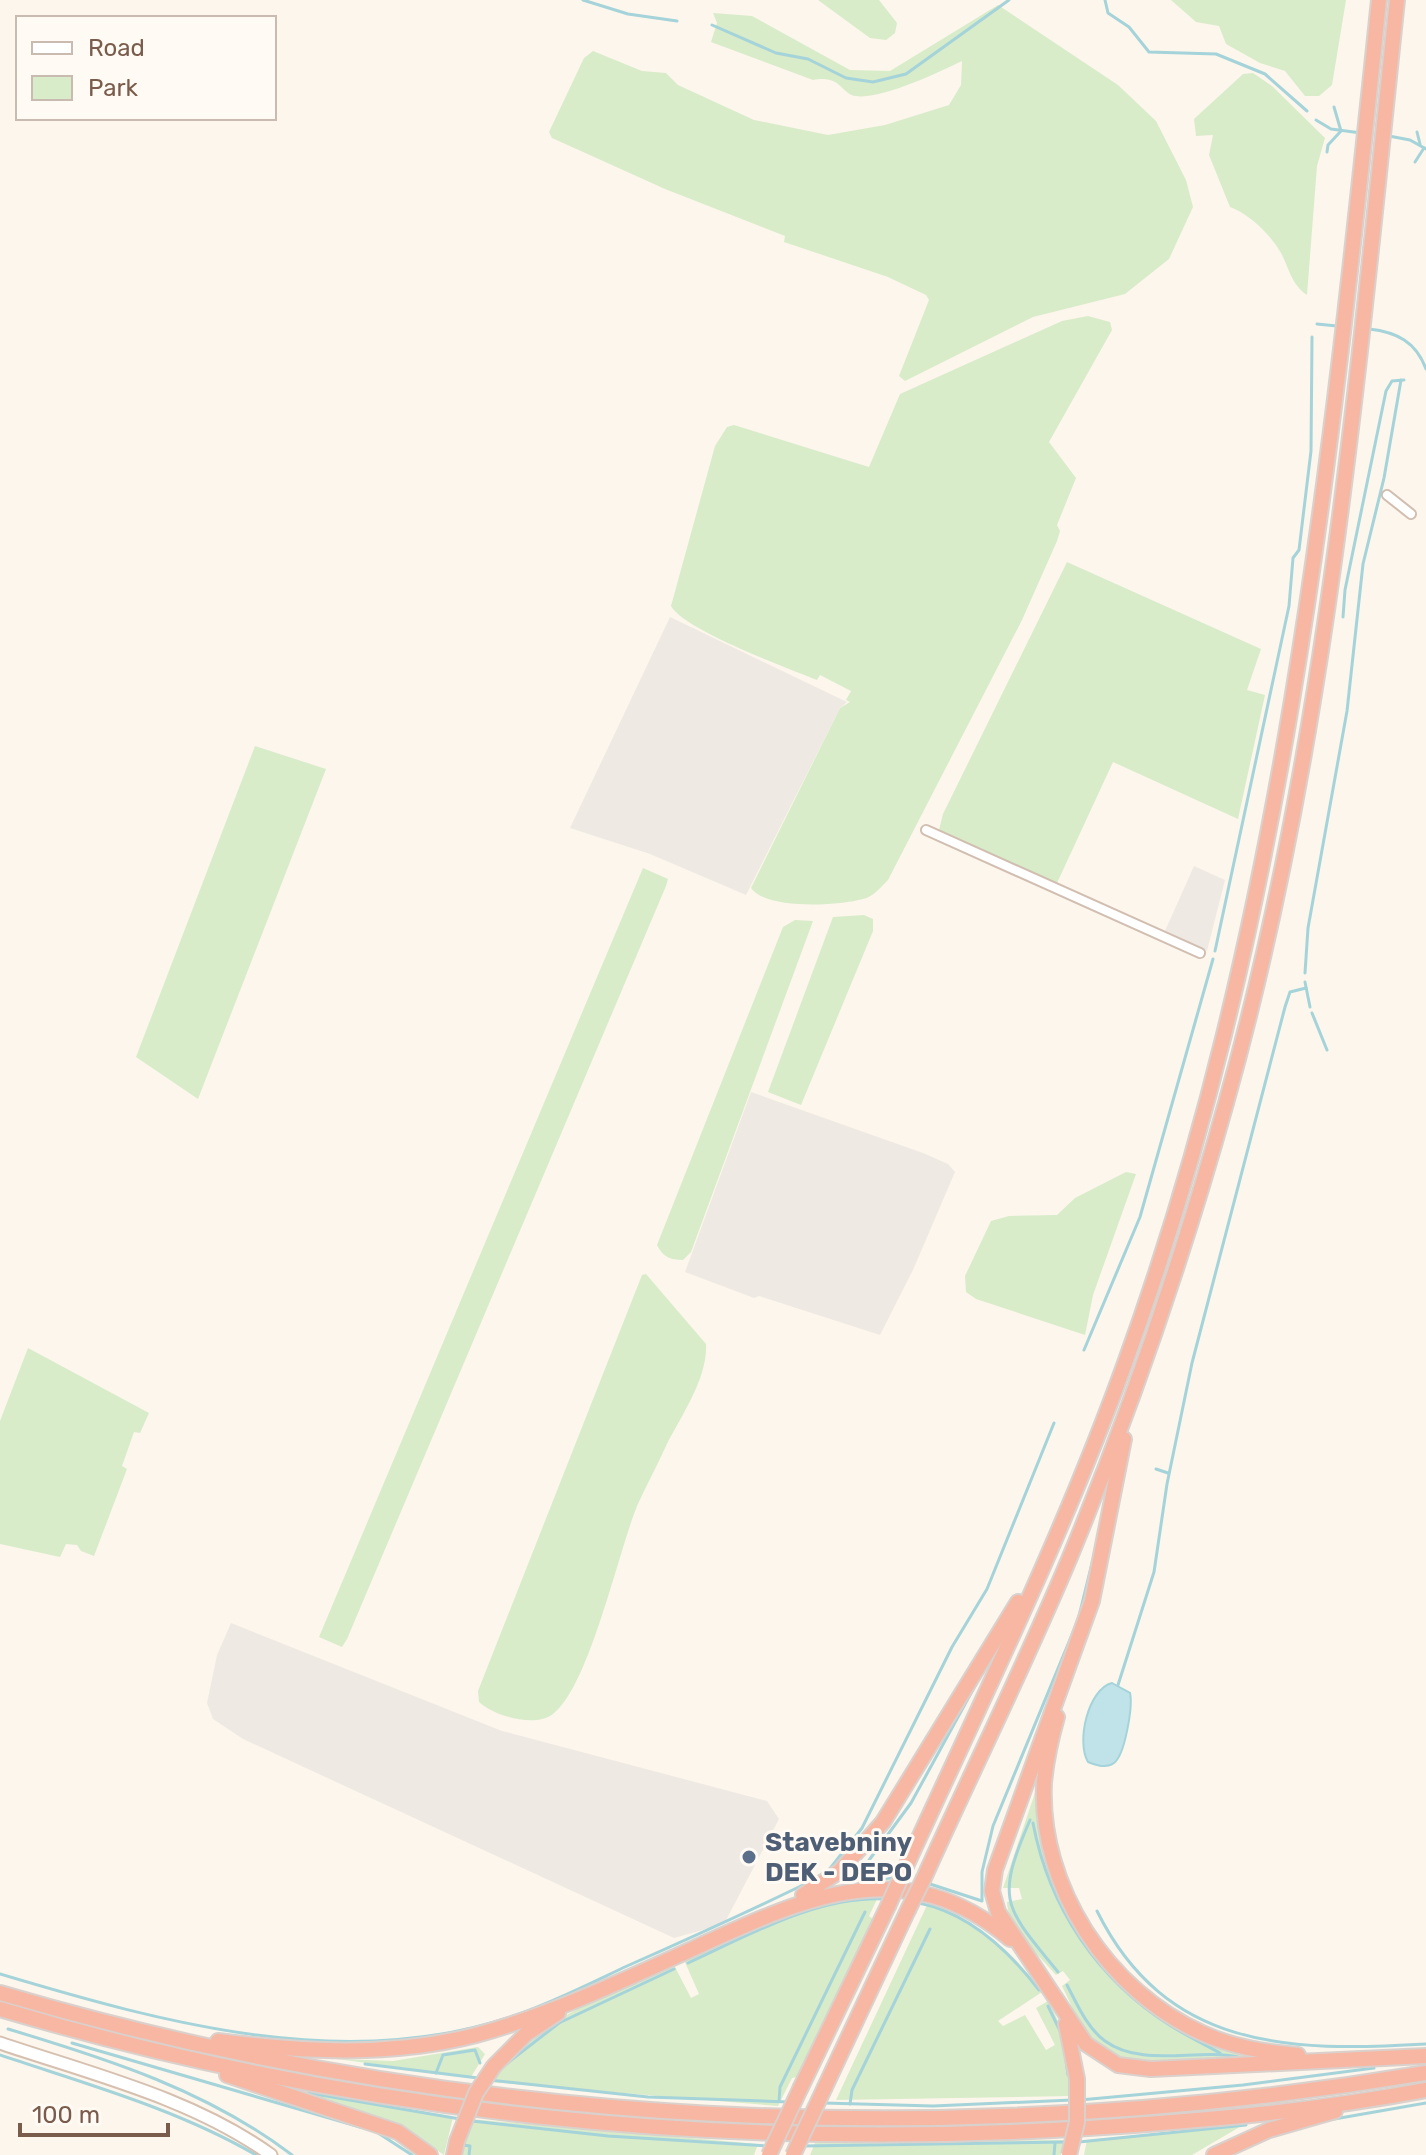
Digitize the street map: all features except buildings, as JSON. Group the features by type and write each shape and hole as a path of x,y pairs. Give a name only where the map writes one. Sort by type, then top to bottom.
{"highway":[{"path":"769,2155 888,1906 1049,1553 1125,1363 1182,1184 1244,954 1276,789 1322,509 1379,0"},
{"path":"793,2155 924,1878 1068,1561 1175,1274 1227,1100 1297,797 1341,513 1397,0"},
{"path":"1141,1369 1118,1462 1100,1568 1054,1728 1044,1784 1054,1862 1073,1910 1093,1943 1129,1984 1202,2033 1257,2050 1358,2060"},
{"path":"138,2030 300,2050 400,2049 497,2029 615,1982 761,1918 840,1871 883,1822 1049,1553"},
{"path":"1078,1643 1016,1804 993,1876 993,1897 998,1912 1086,2044 1109,2061 1151,2069 1426,2056"},
{"path":"761,1918 843,1891 909,1891 972,1913 1025,1954"},
{"path":"456,2148 476,2093 494,2066 526,2034 615,1982"},
{"path":"0,1993 138,2030 315,2069 507,2097 761,2116 1038,2115 1269,2096 1426,2073"},
{"path":"1056,1997 1070,2034 1077,2079 1077,2122 1069,2155"},
{"path":"0,2009 147,2049 398,2132 414,2140 430,2155"},
{"path":"147,2049 393,2098 503,2113 755,2133 869,2135 1049,2130 1231,2117 1426,2090"},
{"path":"1214,2155 1269,2130 1405,2094"}],"street":[{"path":"1387,495 1411,514"},
{"path":"926,830 1200,953"},
{"path":"0,2043 188,2109 237,2133 271,2155"}],"shaded area":[{"path":"670,617 847,702 840,708 746,895 650,854 570,828"},
{"path":"1194,866 1225,880 1207,951 1165,931"},
{"path":"751,1092 923,1153 948,1164 955,1172 913,1270 880,1335 759,1296 754,1298 685,1272"},
{"path":"231,1623 502,1731 767,1801 779,1819 724,1924 674,1938 243,1739 213,1719 207,1703 217,1655"}],"green space":[{"path":"818,0 879,0 897,23 895,33 886,40 870,38"},
{"path":"1171,0 1346,0 1332,85 1319,96 1305,96 1285,71 1260,63 1226,44 1219,26 1196,22"},
{"path":"998,5 1118,85 1156,121 1186,180 1193,207 1169,259 1125,294 1033,317 905,381 899,376 929,300 926,295 888,277 784,242 785,236 665,189 552,138 549,132 584,58 593,51 642,71 666,73 678,85 754,120 828,135 885,125 949,105 961,85 962,61 894,90 856,96 835,82 813,80 711,42 717,23 713,13 752,16 850,70 890,71"},
{"path":"1253,73 1272,86 1325,138 1317,166 1307,295 1294,281 1271,239 1251,219 1230,207 1209,155 1213,135 1196,136 1194,119 1243,74"},
{"path":"1088,316 1110,322 1112,330 1049,442 1076,478 1057,525 1060,531 1057,541 1022,620 888,880 867,898 837,903 786,903 759,895 751,888 840,708 850,702 846,700 851,691 820,675 817,680 738,648 695,626 671,606 715,446 727,427 734,425 869,467 900,394 1062,321"},
{"path":"1067,562 1261,649 1247,690 1265,695 1238,819 1113,762 1057,883 939,830 943,814"},
{"path":"255,746 326,769 198,1099 136,1057"},
{"path":"643,868 668,879 666,886 342,1647 319,1637"},
{"path":"864,915 873,919 873,931 801,1105 768,1092 833,917"},
{"path":"795,920 813,921 691,1252 683,1260 671,1258 664,1255 657,1245 783,927"},
{"path":"1126,1172 1136,1174 1093,1295 1085,1335 976,1299 966,1292 965,1276 991,1221 1009,1216 1057,1215 1075,1198"},
{"path":"646,1274 706,1344 703,1370 637,1506 579,1677 553,1714 536,1720 504,1716 479,1702 478,1691 642,1275"},
{"path":"28,1348 149,1413 140,1433 134,1432 122,1466 127,1469 94,1556 81,1551 77,1545 66,1544 60,1557 0,1544 0,1421"},
{"path":"1039,1781 1068,1912 1173,2024 1247,2058 1190,2063 1128,2060 1111,2054 1086,2031 1062,1986 1070,1980 1063,1971 1056,1975 1018,1932 1013,1922 1007,1902 1022,1899 1019,1888 1003,1888"},
{"path":"878,1897 869,1916 873,1919 797,2077 792,2078 778,2106 491,2082 528,2041 550,2025 598,1999 674,1965 691,1998 699,1994 684,1960 823,1905"},
{"path":"928,1903 978,1928 1006,1950 1031,1977 1042,1992 998,2021 1003,2026 1025,2015 1046,2050 1055,2045 1036,2008 1048,2001 1066,2047 1070,2096 836,2100"},
{"path":"478,2047 485,2054 471,2077 337,2059 393,2061"},
{"path":"292,2089 453,2117 444,2155 395,2122"},
{"path":"469,2119 758,2144 754,2155 458,2155"},
{"path":"1243,2125 1192,2155 1084,2155 1087,2140"},
{"path":"1066,2140 1061,2155 810,2155 815,2143"}],"water":[{"path":"1112,1683 1130,1693 1129,1719 1118,1758 1111,1765 1101,1766 1088,1762 1083,1742 1084,1730 1096,1695"}],"waterway":[{"path":"583,0 628,14 677,21"},
{"path":"712,25 776,53 808,59 846,78 873,82 906,74 1009,0"},
{"path":"1105,0 1108,13 1129,27 1149,52 1216,54 1265,74 1307,111"},
{"path":"1327,152 1328,145 1341,131 1334,107"},
{"path":"1316,120 1331,129 1361,133"},
{"path":"1417,132 1420,144"},
{"path":"1389,136 1410,140 1426,149"},
{"path":"1415,162 1424,148"},
{"path":"1317,324 1337,326"},
{"path":"1369,329 1404,340 1417,352 1426,369"},
{"path":"1215,951 1289,606 1293,558 1299,550 1311,451 1312,337"},
{"path":"1305,973 1308,928 1347,711 1363,564 1384,478 1401,380"},
{"path":"1343,617 1345,590 1386,391 1392,381 1404,380"},
{"path":"1084,1350 1140,1217 1213,959"},
{"path":"1305,982 1310,1007"},
{"path":"1118,1685 1154,1572 1167,1484 1192,1363 1285,1007 1290,992 1306,988"},
{"path":"1312,1013 1327,1050"},
{"path":"0,1974 191,2024 256,2035 322,2041 388,2040 452,2032 530,2010 803,1885 828,1871 862,1828 952,1647 987,1589 1054,1423"},
{"path":"1156,1469 1168,1473"},
{"path":"927,1883 982,1901 982,1872 993,1826 1078,1620 1094,1555"},
{"path":"863,1877 864,1867 911,1803 976,1684"},
{"path":"1030,1820 1012,1869 1009,1886 1011,1902 1026,1932 1058,1972"},
{"path":"1033,1823 1051,1884 1064,1912 1099,1964 1145,2008 1177,2030 1220,2053"},
{"path":"844,1880 896,1878"},
{"path":"688,1963 760,1929 810,1910 861,1899 887,1899"},
{"path":"919,1903 955,1915 971,1925 1015,1961 1039,1990"},
{"path":"1097,1911 1125,1957 1158,1992 1195,2016 1236,2033 1280,2042 1326,2046 1426,2044"},
{"path":"779,2101 780,2087 865,1912"},
{"path":"850,2104 852,2090 930,1929"},
{"path":"505,2065 559,2023 674,1969"},
{"path":"1067,1985 1093,2029 1105,2041 1120,2049 1153,2056 1205,2054 1238,2057"},
{"path":"1048,2006 1061,2033"},
{"path":"8,2029 156,2079 226,2113 292,2155"},
{"path":"72,2043 360,2127"},
{"path":"436,2073 443,2055 475,2050 480,2063"},
{"path":"0,2055 163,2111 256,2155"},
{"path":"1066,2060 1068,2075 1073,2074"},
{"path":"365,2064 478,2078"},
{"path":"1080,2100 1243,2085 1374,2068"},
{"path":"489,2080 648,2097 789,2102"},
{"path":"309,2093 460,2119"},
{"path":"824,2103 933,2106 1072,2100"},
{"path":"1323,2121 1426,2103"},
{"path":"472,2121 608,2136 767,2146"},
{"path":"1079,2142 1246,2125"},
{"path":"375,2131 412,2155"},
{"path":"803,2146 1067,2142"},
{"path":"1054,2155 1055,2143"},
{"path":"463,2145 470,2146 469,2155"}],"place":[{"name":"Stavebniny DEK - DEPO","path":"749,1857"}]}
